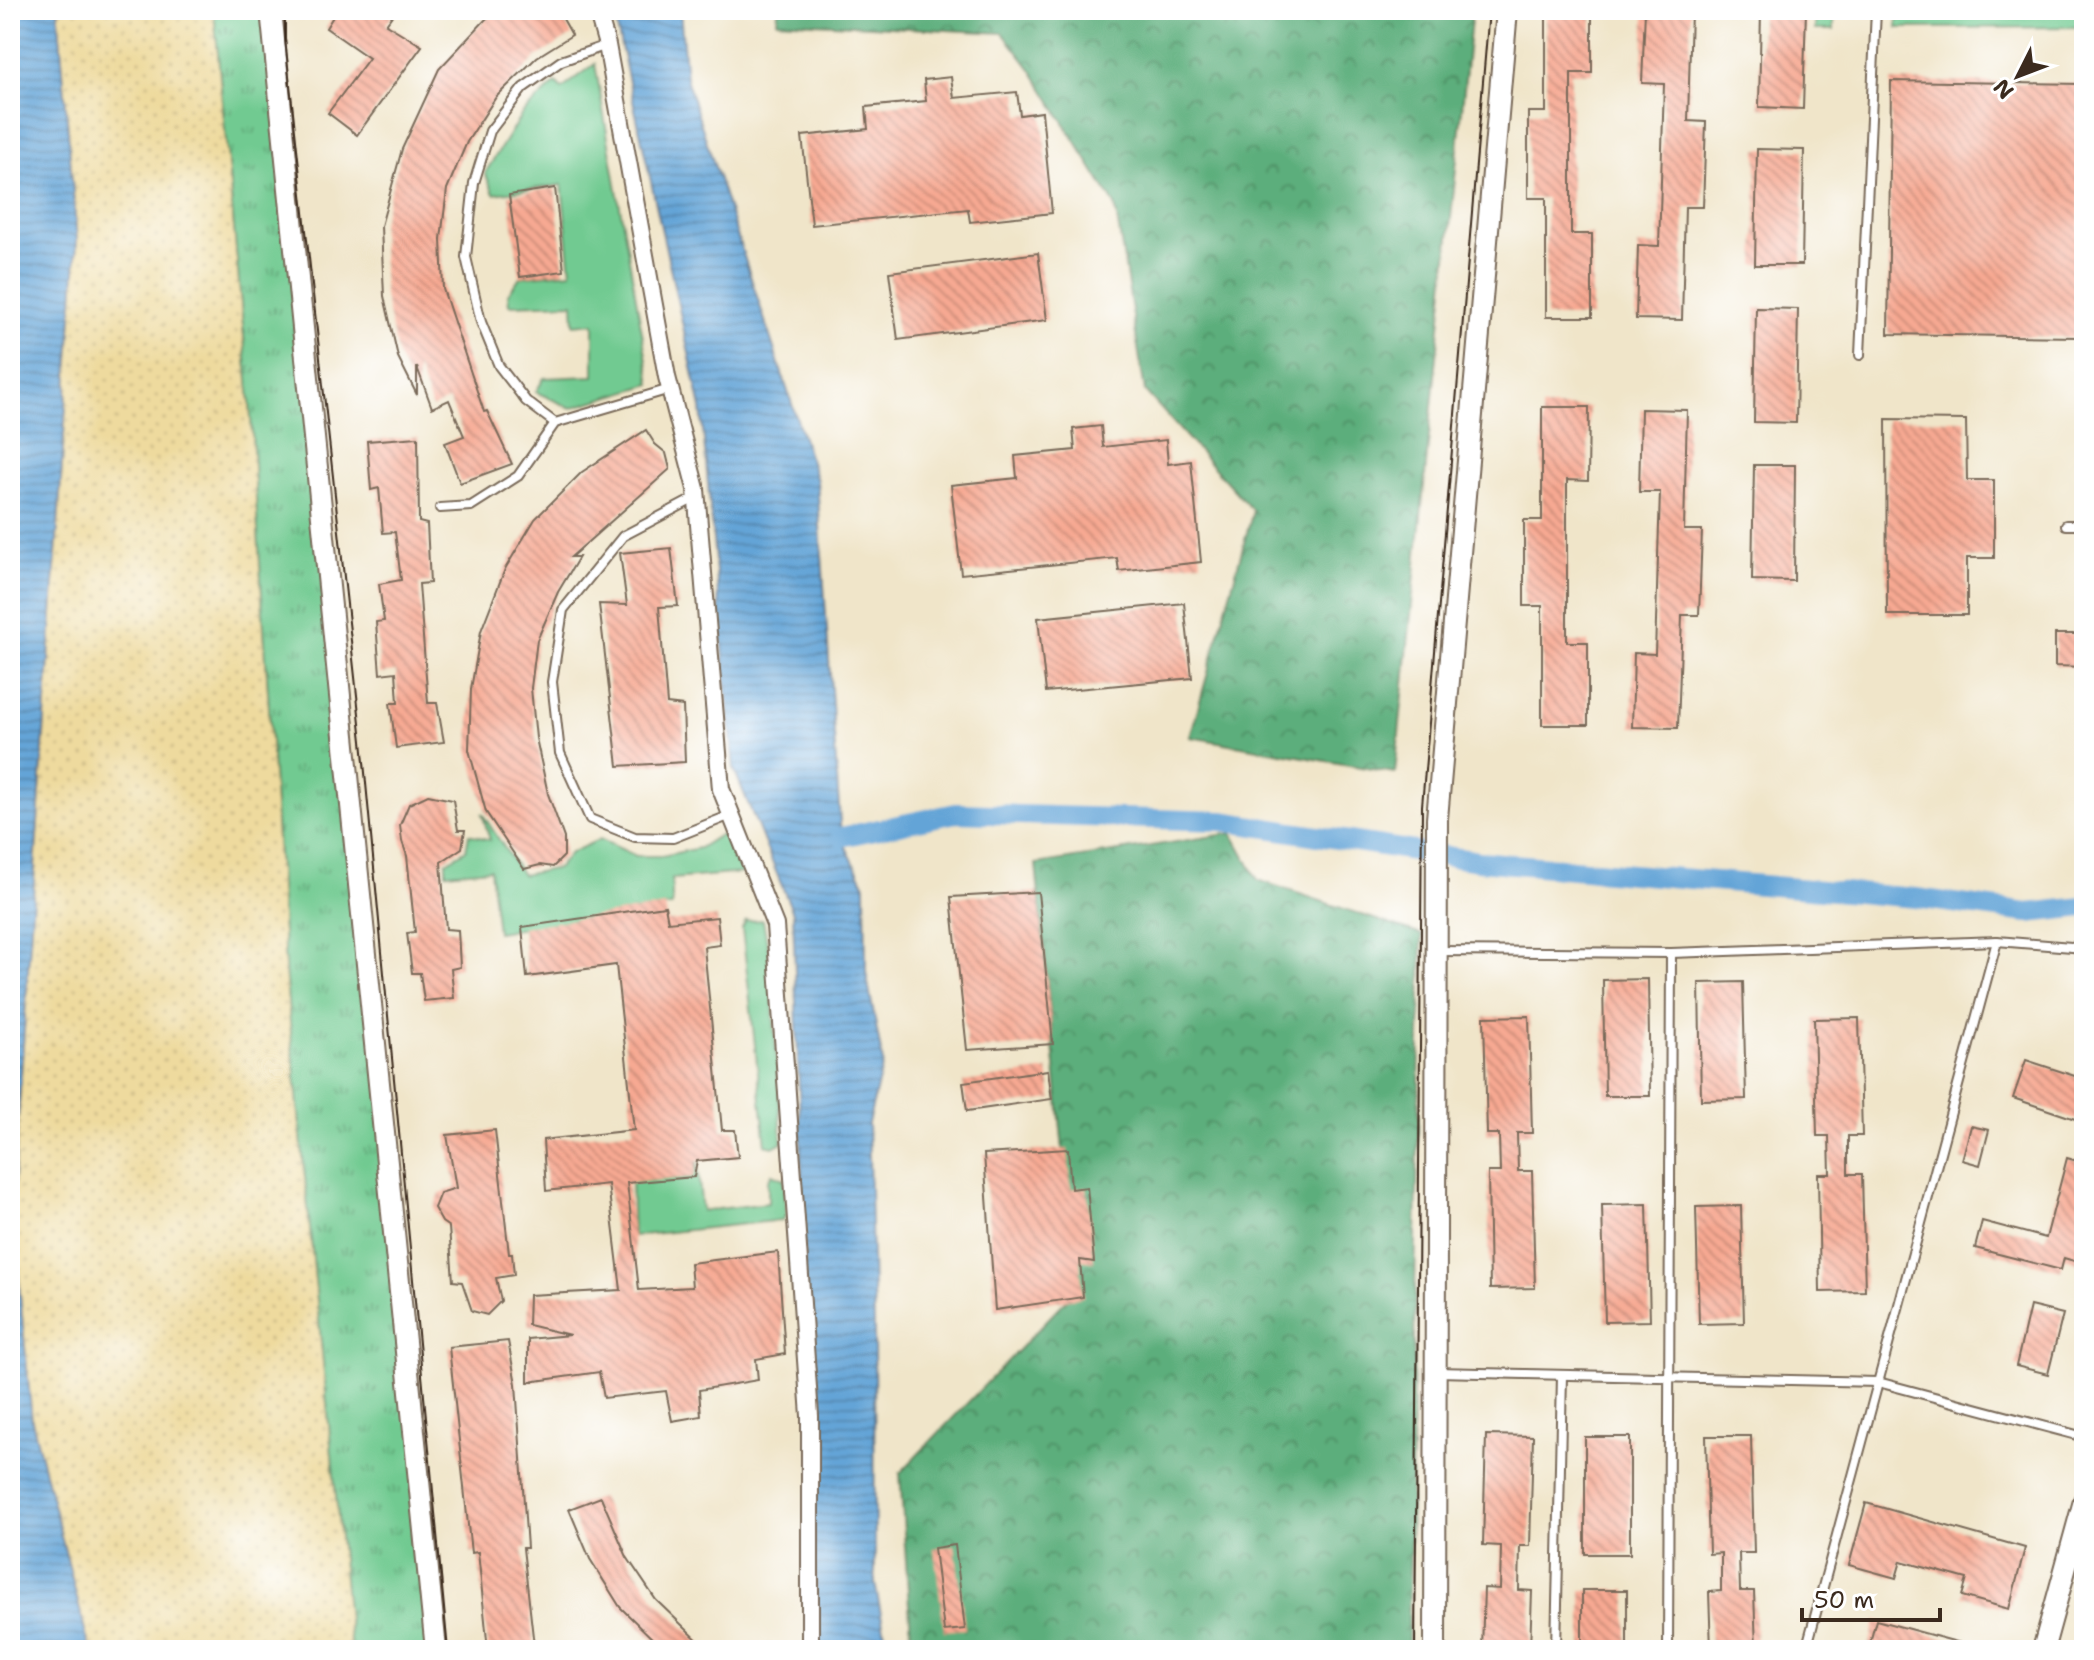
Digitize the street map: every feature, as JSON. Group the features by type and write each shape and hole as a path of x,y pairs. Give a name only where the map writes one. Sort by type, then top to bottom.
{"street":[{"path":"271,10 436,1650"},
{"path":"597,10 607,45 670,389 697,496 721,789 775,925 810,1416 810,1650"},
{"path":"1435,1650 1437,819 1507,10"},
{"path":"2043,1650 2084,1501"}],"lane":[{"path":"1860,355 1876,10"},
{"path":"555,423 526,401 499,366 481,322 466,257 474,183 490,131 523,88 561,61 607,45"},
{"path":"440,508 471,506 518,476 555,423 670,389"},
{"path":"697,496 623,536 563,610 552,682 558,739 560,753 590,819 635,837 673,838 731,815"},
{"path":"2066,525 2084,525"},
{"path":"1437,951 1671,953 1997,941 2084,948"},
{"path":"1806,1650 1997,941"},
{"path":"1668,1650 1671,953"},
{"path":"1436,1372 1878,1382 2084,1437"},
{"path":"1556,1650 1562,1375"}],"green space":[{"path":"214,10 271,10 436,1650 351,1650 286,981 250,401"},
{"path":"778,10 1472,10 1395,773 1190,737 1253,511 1145,391 1115,205 1031,69 1003,33 777,21"},
{"path":"1815,10 1834,10 1834,30 1815,30"},
{"path":"1898,10 2084,10 2084,27 1897,28"},
{"path":"595,64 651,384 571,408 536,392 544,378 594,376 594,323 574,325 573,303 509,305 508,294 520,277 571,272 562,185 494,194 485,173 522,114 556,83 562,89"},
{"path":"482,813 522,875 558,868 570,853 600,839 636,856 662,856 699,848 727,834 743,873 672,879 672,906 497,932 490,869 446,873 446,862 466,850 469,834 490,840"},
{"path":"1232,833 1258,880 1422,935 1408,1650 912,1650 900,1473 1076,1290 1036,864"},
{"path":"763,920 770,959 782,1142 773,1147 766,1145 742,928 746,921"},
{"path":"697,1161 702,1211 768,1203 768,1181 772,1174 784,1179 786,1215 783,1220 633,1236 631,1182 693,1177"}],"sand":[{"path":"58,10 214,10 250,401 286,981 351,1650 90,1650 32,1421 12,1209 77,241"}],"water":[{"path":"10,10 58,10 77,241 12,1209 32,1421 90,1650 10,1650"},
{"path":"613,10 680,10 686,78 817,481 841,837 865,885 866,972 883,1063 868,1123 874,1323 875,1583 888,1650 818,1650 793,913 734,769 701,408"}],"building":[{"path":"337,10 396,10 386,24 422,46 357,135 328,113 369,58 326,28"},
{"path":"498,10 558,10 572,35 537,57 496,97 467,142 447,189 441,239 443,289 484,412 487,411 512,464 460,483 445,443 464,436 449,400 432,408 417,367 417,395 398,357 384,296 381,226 402,149 439,69"},
{"path":"1546,10 1592,10 1592,73 1571,73 1571,234 1592,234 1592,317 1546,317 1546,198 1528,198 1528,112 1546,112"},
{"path":"1645,10 1691,10 1688,121 1706,122 1703,207 1685,207 1682,320 1636,319 1638,245 1659,246 1664,84 1642,83"},
{"path":"1761,10 1806,10 1803,109 1759,107"},
{"path":"951,77 954,98 1017,92 1020,115 1042,112 1052,213 970,222 968,209 812,225 802,136 868,129 866,107 926,101 924,80"},
{"path":"1891,81 2081,84 2078,337 1888,334"},
{"path":"1757,149 1804,150 1802,265 1755,265"},
{"path":"555,188 564,271 520,277 509,195"},
{"path":"1038,253 1047,320 898,340 889,272"},
{"path":"1756,308 1798,309 1796,423 1754,422"},
{"path":"1542,407 1589,407 1588,481 1567,480 1567,642 1588,642 1588,725 1542,725 1542,606 1524,606 1524,520 1542,520"},
{"path":"1641,409 1687,410 1684,530 1702,530 1699,615 1682,615 1678,728 1632,727 1634,653 1655,654 1660,492 1639,492"},
{"path":"1886,419 1966,420 1967,480 1994,480 1994,558 1967,558 1967,615 1887,615"},
{"path":"1101,426 1103,447 1166,440 1168,464 1191,461 1201,562 1119,571 1117,558 961,574 951,485 1017,478 1015,456 1075,450 1073,429"},
{"path":"646,430 666,453 670,469 571,557 579,557 558,592 537,640 531,688 536,738 548,794 564,838 564,856 553,867 540,865 524,869 486,812 469,750 471,689 481,631 505,569 535,519 582,472"},
{"path":"418,437 419,522 427,524 430,583 419,584 428,703 437,703 444,742 396,748 390,703 398,703 396,672 380,674 376,622 384,621 379,584 401,580 395,532 383,533 379,488 371,490 367,441"},
{"path":"1754,465 1795,465 1794,581 1752,580"},
{"path":"671,548 678,606 659,607 667,704 683,706 685,762 618,766 599,604 627,605 620,553"},
{"path":"1184,603 1192,678 1046,692 1038,618"},
{"path":"2055,634 2084,634 2084,667 2055,666"},
{"path":"428,795 453,800 458,830 465,830 462,848 441,862 446,929 458,930 460,967 451,969 454,998 424,1001 420,973 412,973 407,933 415,932 407,856 400,825 409,804"},
{"path":"1038,892 1053,1044 967,1050 951,897"},
{"path":"665,906 668,922 717,917 720,945 704,947 722,1130 735,1130 738,1157 697,1161 694,1177 627,1183 639,1290 692,1287 690,1263 778,1252 785,1354 756,1359 758,1380 699,1390 701,1416 672,1421 666,1391 604,1398 599,1372 528,1382 528,1339 570,1335 528,1325 529,1295 621,1290 608,1184 546,1191 543,1140 634,1130 616,965 527,977 522,927"},
{"path":"1648,979 1650,1096 1605,1096 1603,980"},
{"path":"1743,982 1746,1099 1701,1100 1699,983"},
{"path":"1529,1016 1532,1133 1517,1133 1518,1171 1532,1171 1535,1288 1490,1289 1488,1172 1500,1172 1499,1134 1487,1134 1484,1017"},
{"path":"1859,1018 1862,1136 1848,1136 1848,1174 1862,1174 1865,1291 1820,1292 1818,1174 1830,1174 1829,1136 1817,1136 1814,1019"},
{"path":"2026,1060 2084,1079 2084,1122 2013,1098"},
{"path":"1048,1070 1052,1099 967,1111 963,1082"},
{"path":"1971,1126 1989,1130 1980,1165 1962,1160"},
{"path":"495,1130 514,1275 496,1278 501,1301 487,1315 472,1311 462,1282 453,1281 449,1227 434,1208 440,1193 456,1188 447,1135"},
{"path":"1068,1149 1071,1189 1087,1187 1094,1262 1080,1260 1083,1297 995,1310 984,1154"},
{"path":"2067,1158 2084,1163 2084,1264 2064,1258 2061,1270 1975,1248 1982,1221 2046,1238"},
{"path":"1647,1204 1650,1321 1605,1322 1602,1205"},
{"path":"1741,1206 1744,1323 1699,1324 1696,1207"},
{"path":"2030,1306 2063,1314 2048,1374 2016,1366"},
{"path":"508,1341 516,1384 527,1548 523,1548 534,1646 523,1647 523,1650 488,1650 478,1552 471,1553 449,1347"},
{"path":"1486,1435 1533,1436 1530,1546 1520,1546 1519,1590 1532,1591 1530,1650 1482,1650 1484,1588 1500,1589 1501,1546 1483,1545"},
{"path":"1706,1436 1751,1436 1754,1553 1739,1553 1740,1591 1754,1591 1756,1650 1711,1650 1709,1592 1721,1591 1721,1553 1709,1554"},
{"path":"1585,1437 1630,1437 1630,1554 1585,1554"},
{"path":"601,1497 627,1557 656,1600 708,1650 664,1650 620,1607 590,1559 569,1509"},
{"path":"1866,1503 2025,1548 2009,1609 1962,1596 1967,1579 1901,1561 1896,1578 1849,1565"},
{"path":"955,1545 965,1629 944,1631 934,1548"},
{"path":"1582,1590 1627,1590 1627,1650 1582,1650"},
{"path":"1876,1620 1968,1645 1967,1650 1868,1650"}],"waterway":[{"path":"841,837 956,813 1222,821 1478,861 1916,898 2028,913 2084,907"},
{"path":"2081,1650 2084,1641"}],"tram line":[{"path":"285,10 285,39 362,741 448,1650"},
{"path":"1415,1650 1422,806 1489,10"}]}
